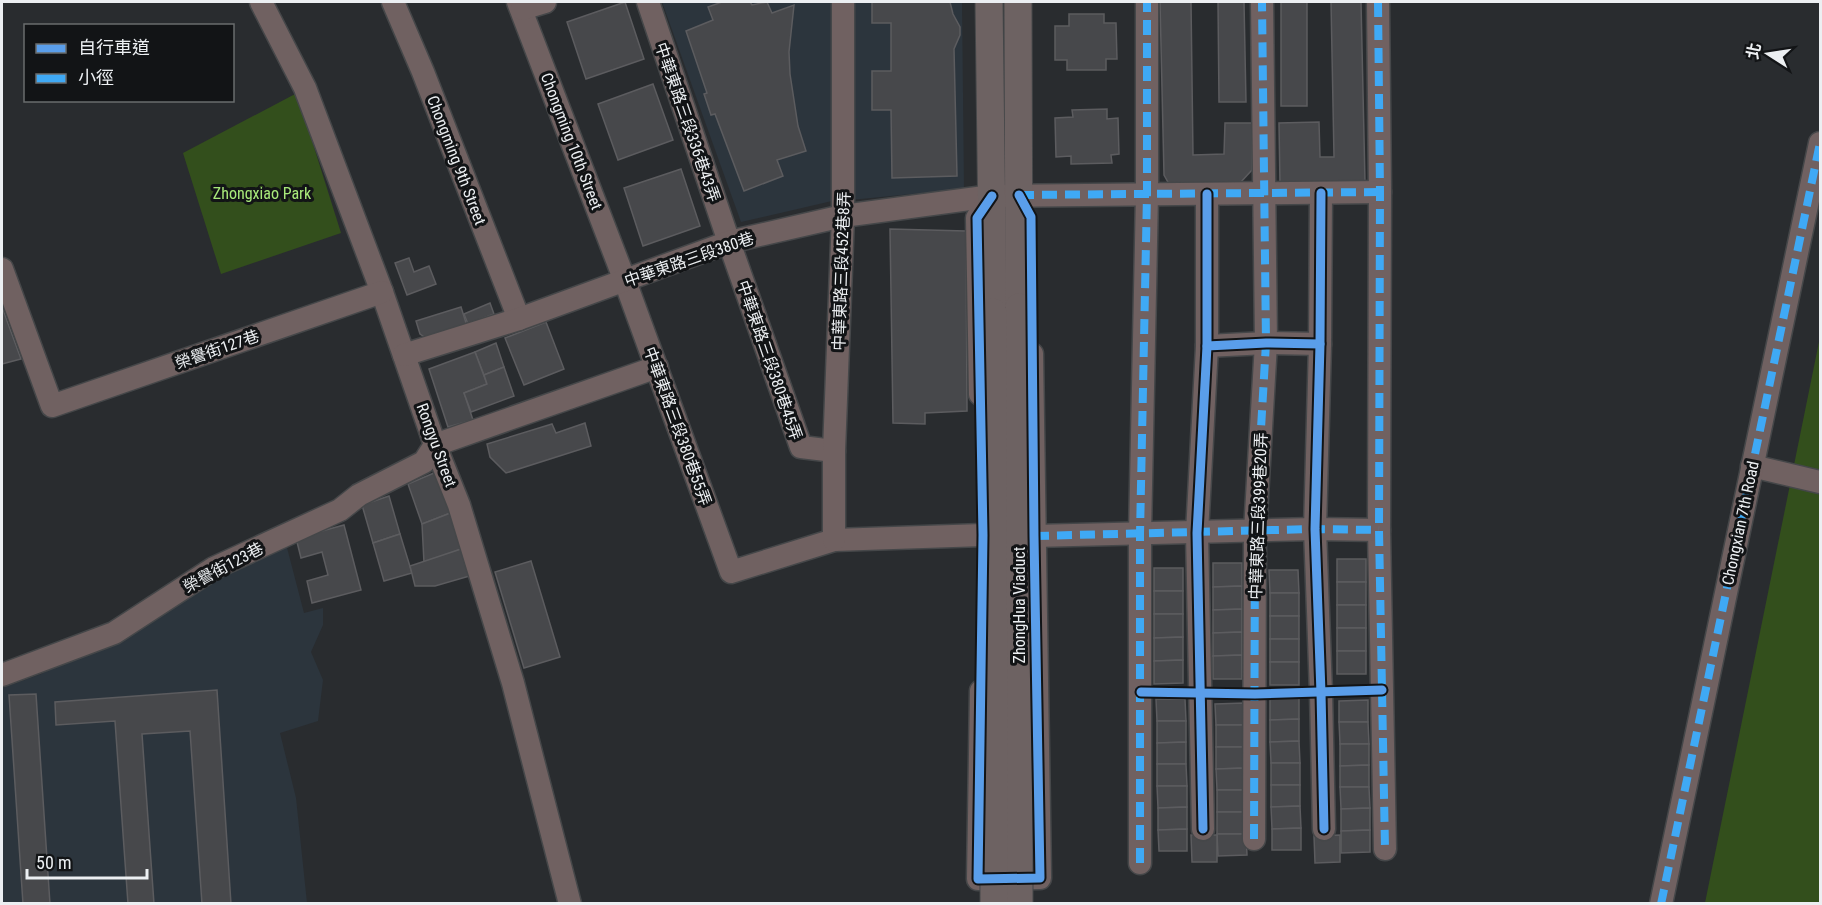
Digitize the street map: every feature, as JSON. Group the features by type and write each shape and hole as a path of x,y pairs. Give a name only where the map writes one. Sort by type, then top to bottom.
{"main road":[{"path":"989,2 992,196 1006,309"},
{"path":"1006,309 1019,195 1018,2"},
{"name":"ZhongHua Viaduct","path":"994,903 1006,309"},
{"name":"ZhongHua Viaduct","path":"1006,309 1019,903"}],"street":[{"name":"Rongyu Street","path":"261,2 305,88 459,505 513,683 570,903"},
{"name":"Chongming 9th Street","path":"393,2 423,72 519,319"},
{"path":"520,5 544,2"},
{"name":"中華東路三段336巷43弄","path":"648,2 729,242"},
{"name":"中華東路三段452巷8弄","path":"834,540 834,451 843,216 843,2"},
{"path":"1140,863 1140,534 1147,194 1147,2"},
{"name":"中華東路三段399巷20弄","path":"1254,839 1255,531 1266,343 1262,2"},
{"path":"1378,2 1379,530 1384,849"},
{"name":"Chongming 10th Street","path":"520,5 625,281"},
{"name":"Chongxian 7th Road","path":"1661,903 1821,143"},
{"name":"中華東路三段380巷","path":"404,355 519,319 729,242 843,216 992,196 1380,192"},
{"path":"1321,193 1315,529 1324,829"},
{"path":"1203,829 1197,533 1207,346 1207,194"},
{"path":"992,196 977,218 983,535 978,879 1040,878 1031,217 1019,195"},
{"name":"中華東路三段380巷45弄","path":"729,242 801,447 834,451"},
{"name":"榮譽街127巷","path":"2,269 52,406 382,292"},
{"name":"中華東路三段380巷55弄","path":"625,281 731,572 834,540"},
{"path":"1207,346 1266,343 1320,344"},
{"path":"435,445 657,367"},
{"name":"榮譽街123巷","path":"2,675 114,633 214,568 340,510 359,495 423,462 435,445"},
{"path":"1752,466 1821,482"},
{"path":"1034,536 1315,529 1379,530"},
{"path":"834,540 983,535"}],"shaded area":[{"path":"662,2 831,2 832,201 741,222"},
{"path":"848,2 962,2 964,189 850,200"},
{"path":"285,540 304,613 323,608 323,625 311,652 323,680 318,721 280,733 296,798 307,903 2,903 2,688 41,674 156,615"}],"green space":[{"name":"Zhongxiao Park","path":"297,93 341,233 221,274 183,153"},
{"path":"1820,337 1820,903 1705,903"}],"building":[{"path":"625,2 644,59 586,79 567,22"},
{"path":"722,2 750,2 752,5 767,2 772,13 794,5 789,52 790,74 798,126 806,151 777,160 783,176 744,191 715,114 711,115 704,94 707,93 686,31 713,20 708,7"},
{"path":"872,2 950,2 960,27 960,35 954,49 957,176 892,178 891,110 872,110 872,71 891,71 891,23 872,23"},
{"path":"1160,2 1191,2 1193,155 1224,154 1225,123 1252,123 1252,170 1240,183 1169,184 1164,175"},
{"path":"1218,2 1244,2 1246,102 1219,102"},
{"path":"1281,2 1307,2 1307,106 1281,106"},
{"path":"1331,2 1361,2 1365,182 1280,184 1279,123 1319,122 1320,157 1334,157"},
{"path":"1069,14 1104,14 1104,23 1116,23 1117,59 1106,59 1106,70 1067,70 1067,60 1055,60 1055,26 1069,26"},
{"path":"653,84 673,140 618,160 598,104"},
{"path":"1107,109 1107,119 1118,118 1119,154 1111,155 1112,163 1071,164 1071,156 1056,157 1055,118 1073,117 1072,110"},
{"path":"681,169 700,226 643,246 624,188"},
{"path":"890,229 966,231 967,411 925,413 925,424 893,423"},
{"path":"409,258 414,272 429,266 436,284 407,295 395,263"},
{"path":"490,303 494,314 468,324 464,314"},
{"path":"2,307 21,359 2,364"},
{"path":"461,307 467,326 426,338 420,334 416,321"},
{"path":"546,322 564,369 524,385 505,338"},
{"path":"496,343 504,367 484,375 475,352"},
{"path":"475,352 487,384 464,393 473,420 448,427 429,369"},
{"path":"504,367 514,396 471,412 464,393 487,384 484,375"},
{"path":"585,423 591,446 506,473 490,457 487,444 552,424 556,433"},
{"path":"441,470 453,512 422,524 408,484"},
{"path":"389,496 400,534 373,543 362,505"},
{"path":"453,512 464,548 424,563 422,524"},
{"path":"344,525 361,590 312,603 307,581 328,575 322,552 301,558 296,538"},
{"path":"400,534 412,573 384,581 373,543"},
{"path":"464,548 473,575 435,586 415,586 410,566"},
{"path":"1337,559 1366,559 1366,582 1337,582"},
{"path":"531,561 560,657 524,668 495,572"},
{"path":"1213,563 1242,563 1242,586 1213,587"},
{"path":"1154,568 1183,568 1183,591 1154,591"},
{"path":"1269,570 1298,570 1299,593 1270,593"},
{"path":"1337,582 1366,582 1366,605 1337,605"},
{"path":"1242,586 1242,609 1213,610 1213,587"},
{"path":"1154,591 1183,591 1183,614 1154,614"},
{"path":"1270,593 1299,593 1299,616 1270,616"},
{"path":"1337,605 1366,605 1366,628 1337,628"},
{"path":"1242,609 1242,632 1213,633 1213,610"},
{"path":"1154,614 1183,614 1183,637 1154,638"},
{"path":"1270,616 1299,616 1299,639 1270,639"},
{"path":"1337,628 1366,628 1366,651 1337,651"},
{"path":"1242,632 1242,655 1213,656 1213,633"},
{"path":"1183,637 1183,660 1154,661 1154,638"},
{"path":"1270,639 1299,639 1299,662 1270,662"},
{"path":"1337,651 1366,651 1366,674 1337,674"},
{"path":"1242,655 1242,679 1213,679 1213,656"},
{"path":"1183,660 1183,683 1154,684 1154,661"},
{"path":"1270,662 1299,662 1299,685 1270,685"},
{"path":"217,690 231,904 202,904 190,731 142,734 154,904 128,904 115,721 56,725 55,702"},
{"path":"36,694 50,904 23,904 9,695"},
{"path":"1270,698 1299,698 1299,719 1270,720"},
{"path":"1156,699 1185,699 1186,721 1157,721"},
{"path":"1368,700 1368,722 1339,722 1339,701"},
{"path":"1244,703 1245,725 1216,725 1215,704"},
{"path":"1299,719 1299,741 1270,742 1270,720"},
{"path":"1157,721 1186,721 1186,742 1157,743"},
{"path":"1339,722 1368,722 1369,744 1340,744"},
{"path":"1216,725 1245,725 1245,747 1216,747"},
{"path":"1299,741 1300,763 1271,763 1270,742"},
{"path":"1186,742 1186,764 1157,764 1157,743"},
{"path":"1340,744 1369,744 1369,765 1340,766"},
{"path":"1216,747 1245,747 1245,768 1216,769"},
{"path":"1271,763 1300,763 1300,785 1271,785"},
{"path":"1157,764 1186,764 1187,786 1157,786"},
{"path":"1369,765 1369,787 1340,787 1340,766"},
{"path":"1245,768 1245,790 1217,790 1216,769"},
{"path":"1271,785 1300,785 1300,806 1271,807"},
{"path":"1157,786 1187,786 1187,807 1158,808"},
{"path":"1340,787 1369,787 1370,808 1341,809"},
{"path":"1217,790 1245,790 1246,812 1217,812"},
{"path":"1300,806 1301,828 1272,829 1271,807"},
{"path":"1187,807 1187,829 1158,830 1158,808"},
{"path":"1370,808 1370,830 1341,831 1341,809"},
{"path":"1217,812 1246,812 1246,834 1217,834"},
{"path":"1301,828 1301,850 1272,850 1272,829"},
{"path":"1187,829 1187,851 1159,851 1158,830"},
{"path":"1370,830 1370,852 1341,853 1341,831"},
{"path":"1217,834 1246,834 1247,855 1218,856"},
{"path":"1191,835 1217,835 1217,862 1192,862"},
{"path":"1340,835 1340,862 1315,863 1314,836"}],"marked path":[{"path":"1140,863 1140,534 1147,194 1147,2"},
{"path":"1254,839 1255,531 1266,343 1262,2"},
{"path":"1378,2 1379,530 1385,849"},
{"path":"1661,904 1820,143"},
{"path":"1019,195 1380,192"},
{"path":"1034,536 1315,529 1379,530"}],"cycle path":[{"path":"1321,193 1315,529 1324,829"},
{"path":"1203,829 1197,533 1207,346 1207,194"},
{"path":"992,196 977,218 983,535 978,879 1040,878 1031,217 1019,195"},
{"path":"1207,346 1266,343 1320,344"},
{"path":"1141,692 1255,694 1382,690"}]}
